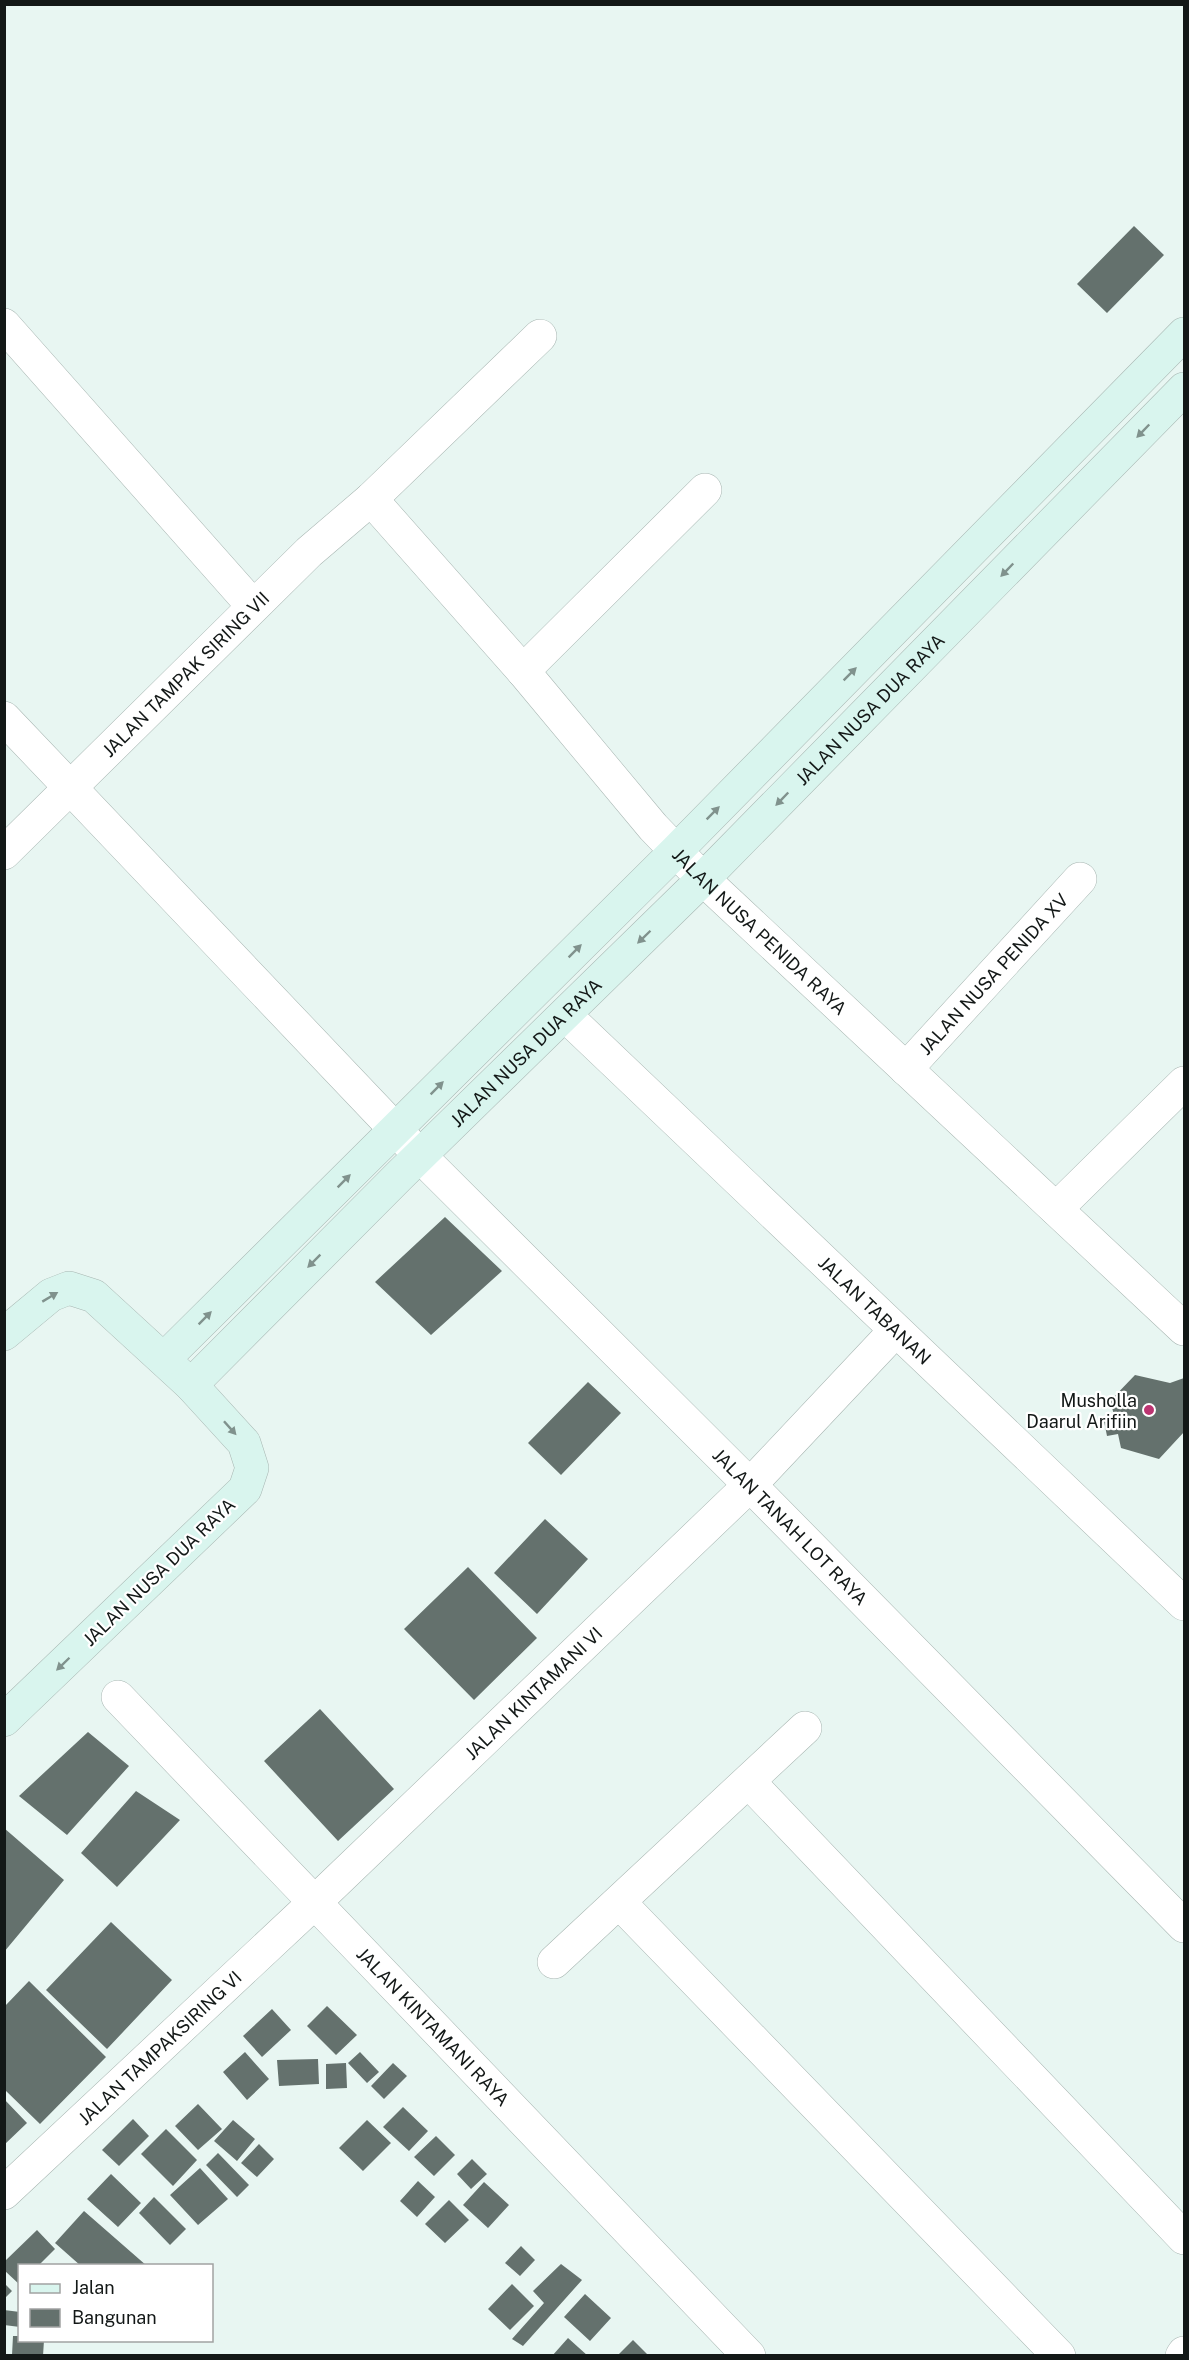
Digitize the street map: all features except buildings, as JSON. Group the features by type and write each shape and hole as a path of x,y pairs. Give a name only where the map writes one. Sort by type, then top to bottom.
{"street":[{"path":"4,325 253,606"},
{"name":"JALAN NUSA DUA RAYA","path":"164,1359 676,851 1185,334"},
{"name":"JALAN TAMPAK SIRING VII","path":"4,853 72,789 253,606 309,552 371,499 540,336"},
{"name":"JALAN NUSA DUA RAYA","path":"4,1720 246,1489 252,1468 244,1443 191,1385 703,879 1185,389"},
{"path":"523,671 705,490"},
{"name":"JALAN NUSA PENIDA RAYA","path":"371,499 523,671 676,851 703,879 1185,1329"},
{"name":"JALAN TANAH LOT RAYA","path":"4,718 395,1130 750,1485 1185,1926"},
{"name":"JALAN NUSA PENIDA XV","path":"906,1069 1080,879"},
{"name":"JALAN TABANAN","path":"565,1015 894,1331 1185,1604"},
{"path":"1056,1209 1185,1083"},
{"path":"4,1334 51,1295 69,1288 94,1296 191,1385"},
{"name":"JALAN KINTAMANI VI","path":"315,1902 750,1485 894,1331"},
{"name":"JALAN KINTAMANI RAYA","path":"118,1697 749,2355"},
{"path":"554,1962 805,1728"},
{"path":"749,1782 1185,2238"},
{"name":"JALAN TAMPAKSIRING VI","path":"4,2193 315,1902"},
{"path":"619,1902 1059,2355"}],"place":[{"name":"Musholla Daarul Arifiin","path":"1149,1410"}]}
